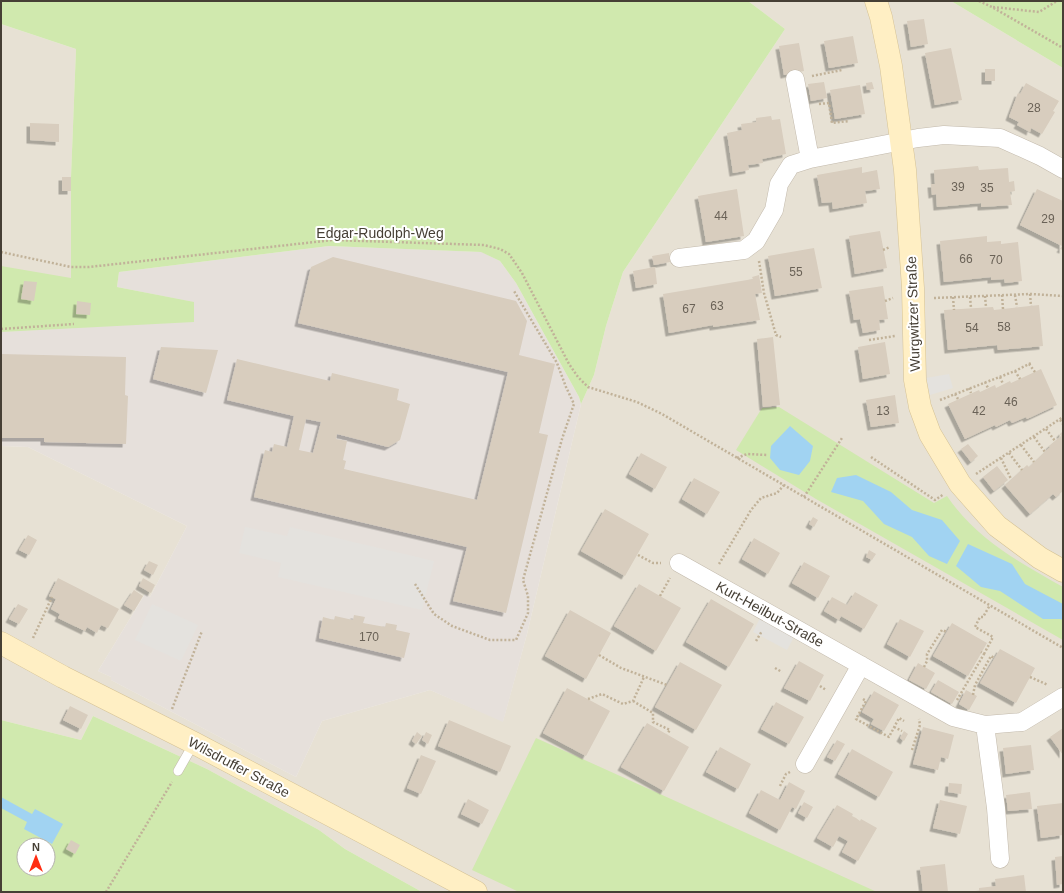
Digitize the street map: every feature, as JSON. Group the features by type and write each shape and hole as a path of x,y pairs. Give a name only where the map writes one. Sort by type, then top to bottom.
{"street":[{"name":"Wurgwitzer Straße","path":"876,1 891,66 901,142 913,281 915,380 920,407 930,434 960,484 997,526 1040,558 1063,571"},
{"path":"800,78 810,159"},
{"path":"679,258 744,250 756,241 774,210 779,184 791,165 810,159 944,135 1000,138 1040,156 1063,169"},
{"name":"Kurt-Heilbut-Straße","path":"679,563 948,715 962,720 985,725 1022,722 1057,691"},
{"name":"Wilsdruffer Straße","path":"1,643 63,677 194,743 476,892"},
{"path":"805,764 861,665"},
{"path":"985,725 996,808 1000,859"}],"lane":[{"path":"178,771 194,743"}],"path":[{"path":"979,1 1063,48"},
{"path":"992,7 1039,12 1057,1"},
{"path":"800,78 842,70"},
{"path":"818,104 829,102 832,124 849,121"},
{"name":"Edgar-Rudolph-Weg","path":"1,252 72,267 118,264 332,240 484,245 500,249 509,254 522,273 569,364 578,377 588,387 643,405 662,414 737,458"},
{"path":"756,241 764,293 776,335 781,337"},
{"path":"415,584 434,614 452,626 490,640 516,640 528,613 528,596 523,580 562,439 574,404 557,362 514,291"},
{"path":"1030,294 1031,306"},
{"path":"932,298 1030,294 1063,296"},
{"path":"1002,295 1003,309"},
{"path":"1015,295 1016,307"},
{"path":"986,296 986,307"},
{"path":"970,297 972,308"},
{"path":"953,298 954,310"},
{"path":"1,329 74,324"},
{"path":"869,340 896,336"},
{"path":"938,400 1015,371 1030,363 1034,372"},
{"path":"1015,371 1020,379"},
{"path":"1000,376 1003,384"},
{"path":"986,382 988,388"},
{"path":"969,388 972,393"},
{"path":"955,394 958,399"},
{"path":"971,477 1063,417"},
{"path":"1060,420 1063,424"},
{"path":"1046,429 1055,441"},
{"path":"1034,436 1045,452"},
{"path":"804,497 842,438"},
{"path":"1021,445 1034,462"},
{"path":"1009,453 1022,470"},
{"path":"737,458 747,454 768,455"},
{"path":"871,456 935,500 947,492"},
{"path":"737,458 1063,648"},
{"path":"1000,458 1011,479"},
{"path":"718,565 751,510 761,498 777,493 784,485"},
{"path":"35,633 52,598"},
{"path":"948,715 993,636 975,627 980,617 983,617 990,605"},
{"path":"924,667 927,661 927,654 942,630 947,632"},
{"path":"171,712 202,631"},
{"path":"756,641 760,634"},
{"path":"599,655 621,668 667,685"},
{"path":"973,695 976,685 991,656 994,658"},
{"path":"775,668 782,672"},
{"path":"1030,676 1057,691"},
{"path":"588,699 602,694 624,704 633,701 644,677"},
{"path":"847,690 866,701 856,719 889,737 899,718 904,721"},
{"path":"633,701 653,713 653,722 670,730 667,734"},
{"path":"912,750 920,725 919,719"},
{"path":"894,727 902,731"},
{"path":"106,892 178,771"},
{"path":"780,786 786,774"}],"shaded area":[{"path":"748,1 951,1 1063,68 1063,892 422,892 345,849 319,830 207,769 93,716 81,740 1,720 1,446 28,447 187,526 150,597 145,594 98,671 111,677 111,680 296,777 322,721 430,690 503,721 527,634 581,404 594,375 606,326 623,272 785,29"},
{"path":"1,24 76,49 71,177 71,279 194,302 194,322 1,332"},
{"path":"329,246 482,252 500,261 516,283 579,397 581,404 527,634 503,722 430,690 322,721 296,777 111,680 111,677 98,671 145,594 150,597 187,526 28,447 1,446 1,332 74,328 193,302 117,287 119,272"},
{"path":"949,374 953,388 930,395 926,378"},
{"path":"245,527 287,536 290,527 434,561 422,610 278,577 281,563 239,553"},
{"path":"152,604 198,625 181,661 135,640"},
{"path":"760,618 794,637 787,650 753,632"}],"green space":[{"path":"1,1 748,1 785,29 623,272 606,326 594,375 581,404 579,397 516,283 500,261 481,252 329,246 119,272 117,287 194,302 194,322 1,332 1,266 71,278 71,177 76,49 1,24"},
{"path":"951,1 1063,1 1063,68"},
{"path":"779,407 934,503 947,496 971,525 999,548 1063,587 1063,640 816,499 736,450 762,408"},
{"path":"93,716 207,769 319,830 345,849 422,892 1,892 1,720 81,740"},
{"path":"536,738 877,892 519,892 472,870"}],"water":[{"path":"790,426 813,446 810,461 799,475 780,470 770,458 771,446"},
{"path":"856,475 891,492 912,510 942,520 960,541 947,564 929,556 912,537 884,524 863,501 831,492 837,478"},
{"path":"968,544 1012,564 1025,584 1063,604 1063,620 1043,619 1000,591 981,587 956,566"},
{"path":"1,797 32,814 35,809 63,824 56,837 39,837 24,829 27,822 1,808"}],"building":[{"path":"924,19 928,44 911,47 907,21"},
{"path":"853,36 858,63 829,68 824,41"},
{"path":"799,43 804,71 784,75 779,46"},
{"path":"951,48 962,100 935,105 925,53"},
{"path":"985,69 995,69 995,81 985,81"},
{"path":"824,82 827,98 811,101 808,84"},
{"path":"872,82 874,89 867,90 866,83"},
{"path":"1026,83 1059,101 1053,111 1055,112 1042,134 1031,128 1030,132 1017,125 1019,122 1009,117 1018,93 1020,94"},
{"path":"860,85 865,114 835,119 830,90"},
{"path":"771,116 772,120 780,119 786,154 762,159 763,163 748,165 749,170 733,173 727,133 742,130 741,124 756,122 756,118"},
{"path":"30,123 59,124 59,142 30,140"},
{"path":"978,166 979,170 1008,168 1009,182 1014,181 1015,191 1010,192 1012,205 981,207 981,203 937,207 936,194 932,195 931,184 935,184 934,170"},
{"path":"862,167 862,173 877,170 880,189 865,191 867,203 833,209 832,202 822,203 817,175"},
{"path":"62,177 71,177 71,191 62,191"},
{"path":"737,189 744,236 706,242 698,196"},
{"path":"1037,189 1063,201 1063,250 1060,249 1062,246 1020,225"},
{"path":"880,231 887,268 855,274 849,236"},
{"path":"987,236 987,242 1001,241 1001,244 1018,242 1022,281 1005,283 1004,279 991,280 991,277 944,282 940,241"},
{"path":"814,248 822,288 775,296 768,256"},
{"path":"669,253 670,262 654,265 652,256"},
{"path":"333,257 516,301 527,321 519,355 555,364 539,433 548,435 506,613 453,601 467,547 254,497 265,450 272,452 274,444 287,447 294,416 227,400 237,359 330,381 332,373 399,389 397,400 410,404 400,440 388,447 337,434 336,439 347,441 343,460 346,461 344,469 477,500 508,372 298,323 311,267","holes":["306,419 321,422 313,453 299,450"]},
{"path":"655,267 657,284 636,288 633,271"},
{"path":"759,275 762,293 755,294 760,320 713,327 713,325 669,333 663,294 753,279 752,277"},
{"path":"24,281 37,282 34,301 21,299"},
{"path":"883,286 888,319 879,320 880,330 863,333 860,319 854,320 849,291"},
{"path":"77,301 91,303 90,315 76,314"},
{"path":"1039,305 1043,346 998,350 997,345 948,350 944,310 993,307 994,310"},
{"path":"773,337 780,405 763,407 757,339"},
{"path":"885,342 890,374 863,379 858,347"},
{"path":"161,347 218,350 206,393 153,379"},
{"path":"1,354 126,357 125,395 128,396 126,444 44,442 44,438 1,438"},
{"path":"1041,369 1057,405 1027,419 1026,417 1012,423 1010,420 996,427 995,425 965,439 948,404 979,390 980,392 995,385 996,388 1010,381 1011,383"},
{"path":"895,395 899,423 871,427 866,400"},
{"path":"1063,431 1063,491 1056,497 1053,494 1030,514 1005,485 1027,465 1029,467 1061,436 1060,434"},
{"path":"968,444 978,456 971,462 961,449"},
{"path":"641,453 667,467 655,489 629,474"},
{"path":"997,466 1008,480 994,491 983,477"},
{"path":"694,478 720,492 707,514 682,499"},
{"path":"605,509 649,534 625,576 581,551"},
{"path":"813,517 818,520 814,527 809,524"},
{"path":"28,535 37,540 29,555 19,550"},
{"path":"754,538 780,553 768,574 742,559"},
{"path":"869,550 876,554 872,560 866,557"},
{"path":"149,561 158,565 153,575 144,570"},
{"path":"804,562 830,576 818,598 792,583"},
{"path":"58,578 119,609 108,628 101,625 97,633 87,627 85,631 58,618 60,614 51,609 56,599 49,596"},
{"path":"143,578 155,585 151,593 139,586"},
{"path":"639,584 681,608 656,651 614,626"},
{"path":"134,590 143,596 134,611 124,605"},
{"path":"855,592 878,605 864,629 841,616 839,620 824,611 832,597 847,605"},
{"path":"711,599 754,624 729,667 686,642"},
{"path":"18,604 28,609 19,624 9,619"},
{"path":"570,610 611,633 586,679 545,656"},
{"path":"354,615 365,617 363,623 385,627 386,623 397,625 396,630 410,633 404,658 319,638 323,617 334,620 335,616 353,620"},
{"path":"900,619 924,631 910,657 887,644"},
{"path":"952,623 987,643 968,676 933,656"},
{"path":"1000,649 1035,668 1016,703 980,683"},
{"path":"799,661 824,675 810,701 784,688"},
{"path":"680,662 722,685 696,730 655,707"},
{"path":"918,663 935,673 926,689 909,680"},
{"path":"938,680 959,692 952,704 931,692"},
{"path":"567,688 610,711 586,756 543,733"},
{"path":"966,690 977,696 969,710 959,704"},
{"path":"874,691 899,705 884,731 871,724 874,719 862,712"},
{"path":"776,702 804,717 789,744 761,729"},
{"path":"70,706 88,715 81,729 63,720"},
{"path":"449,720 511,746 500,772 438,746"},
{"path":"647,723 689,747 664,791 621,767"},
{"path":"923,727 954,735 948,759 941,757 938,770 913,764"},
{"path":"1063,728 1063,755 1050,737"},
{"path":"904,731 908,734 904,741 900,738"},
{"path":"417,732 422,736 416,744 412,741"},
{"path":"426,732 432,735 428,744 422,740"},
{"path":"837,740 845,744 835,761 827,757"},
{"path":"1031,745 1034,770 1006,774 1003,748"},
{"path":"720,747 751,764 738,789 706,772"},
{"path":"852,749 893,772 879,797 838,774"},
{"path":"421,755 436,761 421,794 407,788"},
{"path":"789,782 805,791 796,809 792,807 780,830 749,813 761,790 780,800"},
{"path":"949,783 962,784 961,794 948,792"},
{"path":"1030,792 1032,809 1008,811 1006,795"},
{"path":"468,799 489,810 482,824 461,814"},
{"path":"940,800 967,806 960,834 933,828"},
{"path":"804,802 813,807 807,818 798,813"},
{"path":"1063,803 1063,835 1041,838 1037,806"},
{"path":"837,805 853,814 852,816 860,821 861,819 877,828 858,861 842,852 848,841 839,836 833,847 817,838"},
{"path":"71,840 80,845 75,854 66,849"},
{"path":"1063,856 1063,884 1057,885 1055,857"},
{"path":"945,864 948,892 923,892 920,867"},
{"path":"1024,875 1026,892 979,892 979,888 996,886 995,879"}]}
